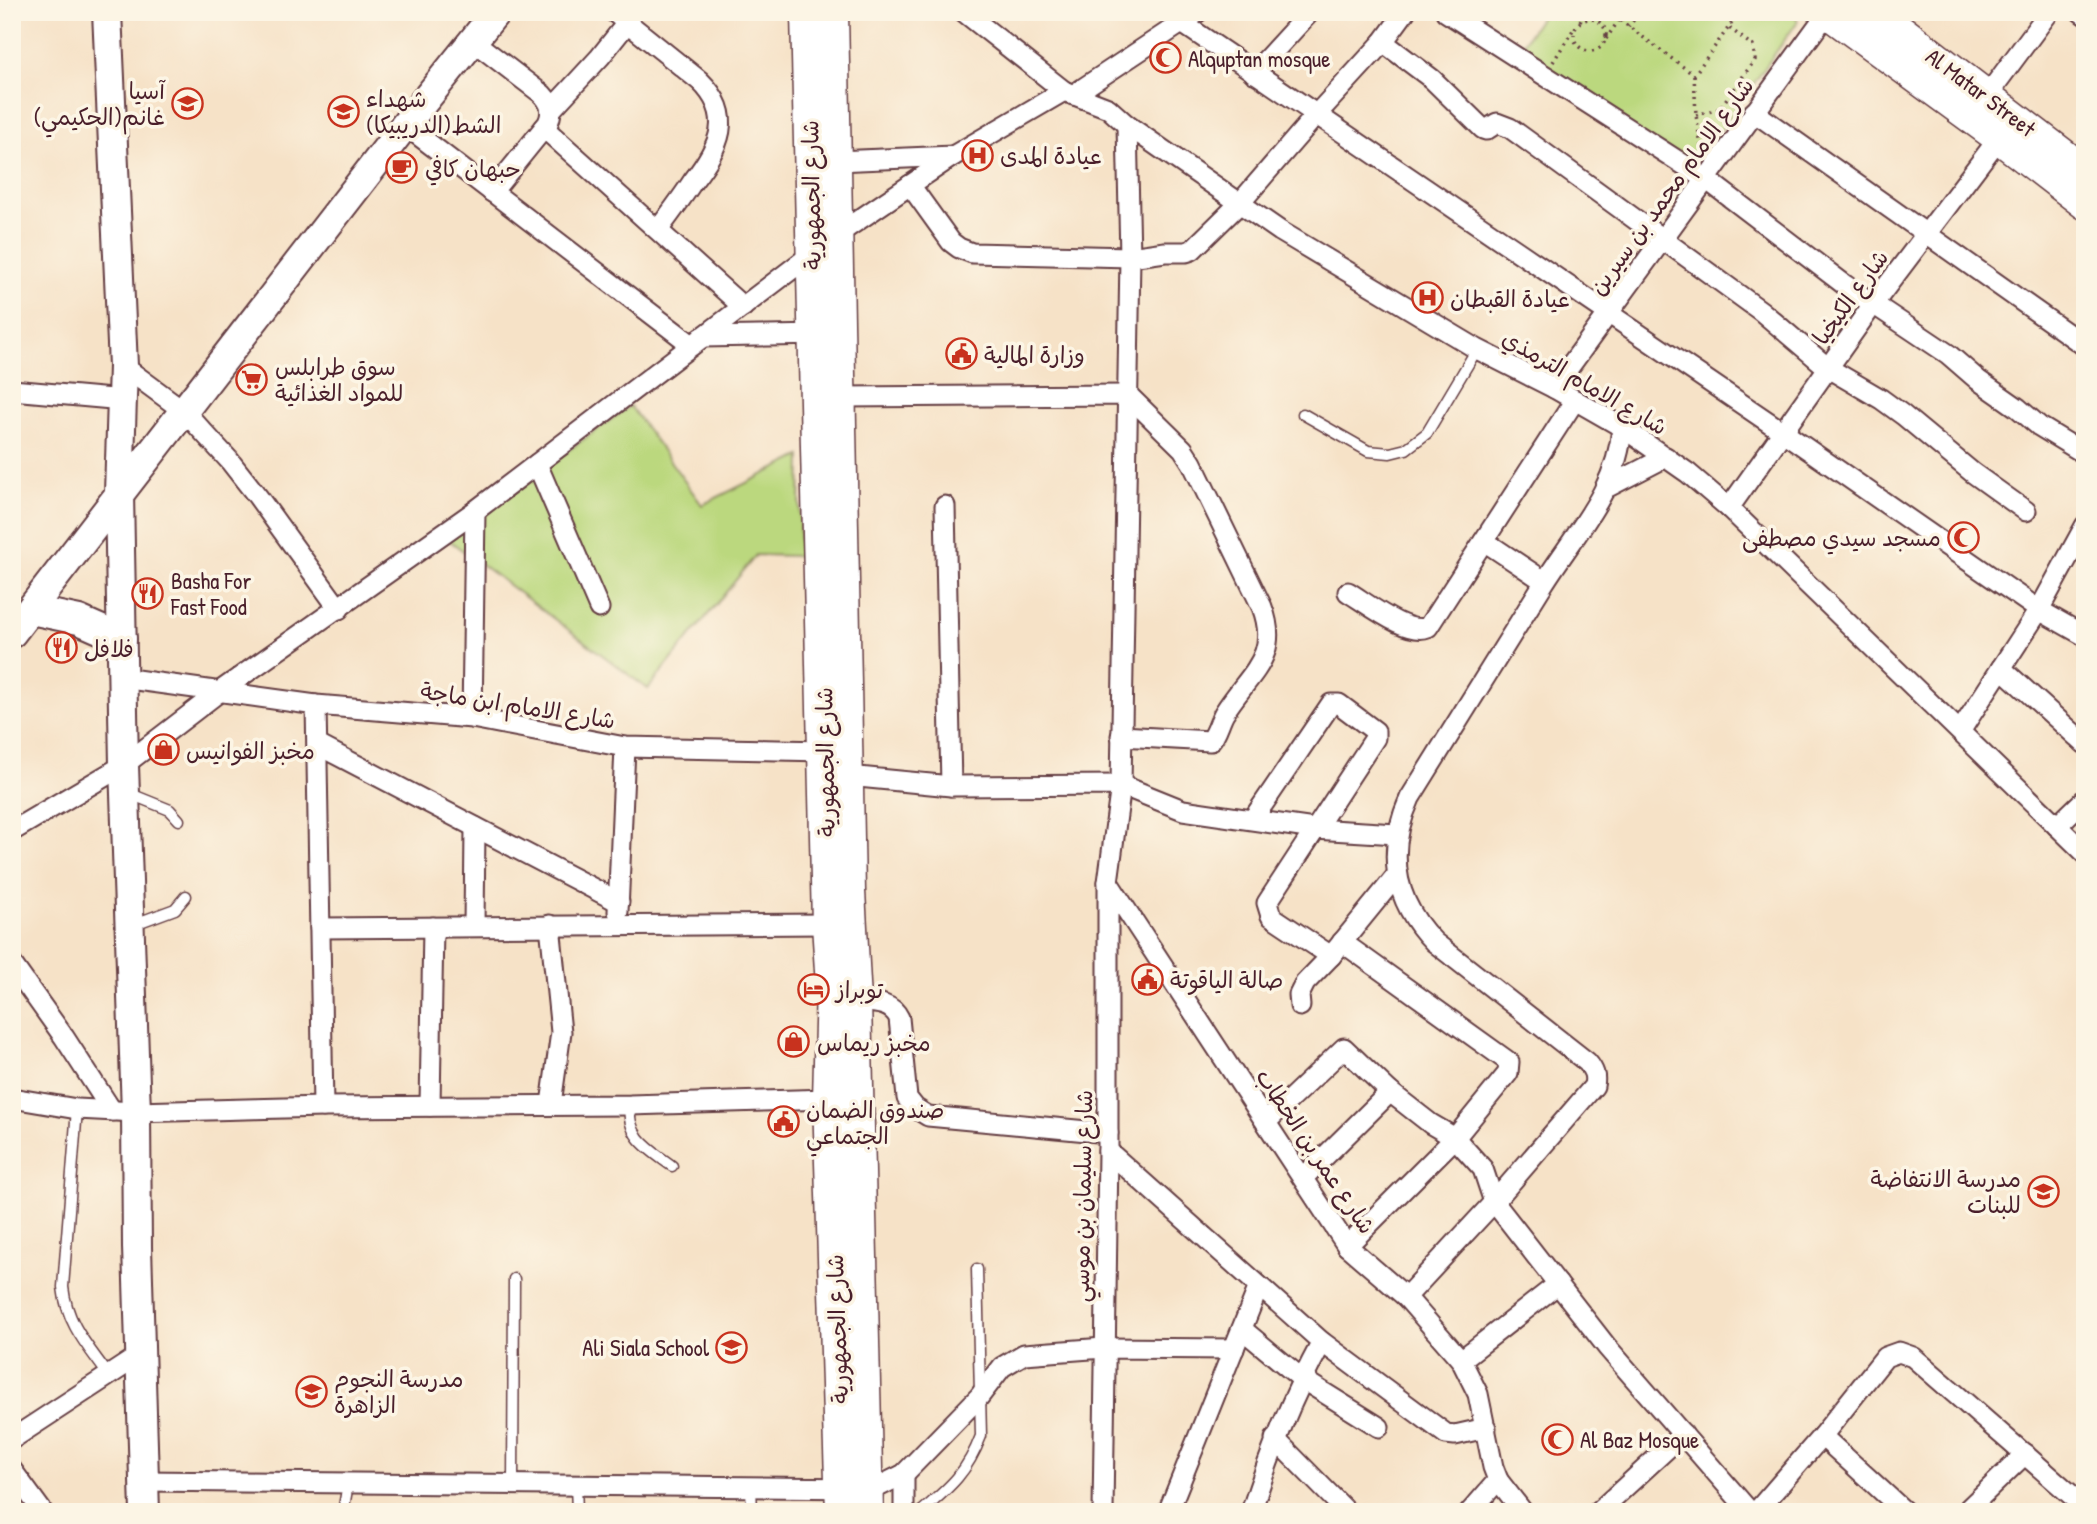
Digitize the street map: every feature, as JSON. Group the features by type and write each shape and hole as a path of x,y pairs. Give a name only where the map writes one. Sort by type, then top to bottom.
{"main road":[{"path":"107,12 123,366 120,493 128,926 124,1112 140,1355 145,1512"},
{"path":"12,633 405,125 496,12"},
{"name":"شارع الجمهورية","path":"807,12 811,253 839,397 849,891 855,1001 855,1500"},
{"name":"شارع الجمهورية","path":"832,12 838,233 827,334 825,751 828,924 832,986 829,1099 855,1500"},
{"path":"1828,12 2007,127 2085,203"},
{"name":"Al Matar Street","path":"1876,12 1986,97 2007,127 2085,172"},
{"path":"31,610 79,620 122,639"}],"street":[{"name":"شارع الامام الترمذي","path":"964,12 1069,93 1108,108 1128,125 1280,231 1477,349 1554,388 1622,427 1666,457 1729,508 2085,853"},
{"path":"1254,73 1310,12"},
{"path":"910,185 951,242 972,253 1130,257 1192,250 1240,203 1382,42 1405,12"},
{"path":"1446,12 1706,179 1845,285 1948,354 2039,426 2085,454"},
{"name":"شارع الامام محمد بن سيرين","path":"1554,388 1828,12"},
{"path":"1986,97 2049,12"},
{"path":"492,192 600,57 621,18 700,80 708,89 719,111 721,123 717,146 658,230"},
{"path":"12,831 124,778 219,692 475,511 838,233 953,156 1069,93 1190,18 1254,73 1783,432 2039,610 2085,636"},
{"path":"473,41 542,94 547,99 548,119 658,230 743,307"},
{"path":"1382,42 1432,79 1483,129 1486,130 1497,122 1510,128 1761,311 1828,368 1881,399 2026,510"},
{"path":"1754,112 2085,346"},
{"path":"405,125 492,192 697,341 827,334"},
{"name":"شارع سليمان بن موسي","path":"1103,1512 1108,882 1121,785 1130,257 1128,125"},
{"name":"شارع الكيخيا","path":"1729,508 1874,303 2007,127"},
{"path":"836,161 953,156"},
{"path":"123,366 184,411 229,460 339,608"},
{"path":"12,390 123,400"},
{"path":"839,397 1128,395 1183,449 1262,607 1269,625 1269,643 1263,657 1223,714 1214,738 1210,741 1121,736"},
{"path":"1348,592 1406,628 1422,630 1431,625 1575,400"},
{"path":"1406,1297 1494,1202 1594,1086 1595,1077 1587,1062 1423,931 1406,905 1397,875 1397,834 1410,798 1544,581 1606,488 1618,458 1622,427"},
{"path":"1606,488 1666,457"},
{"path":"537,464 599,608"},
{"path":"945,506 951,786"},
{"path":"472,718 475,511"},
{"path":"1961,730 2039,610 2085,526"},
{"path":"1484,541 1544,581"},
{"path":"2001,668 2085,744"},
{"name":"شارع الامام ابن ماجة","path":"122,678 316,705 472,718 625,747 825,751"},
{"path":"1253,819 1329,706 1336,703 1373,730 1375,736 1268,899 1267,908 1271,916 1337,949 1509,1062 1508,1073 1455,1138 1347,1246"},
{"path":"316,705 323,1107"},
{"path":"318,745 619,902"},
{"path":"617,924 625,747"},
{"path":"825,751 848,776 951,786 1121,785 1183,810 1314,829 1397,834"},
{"path":"2057,826 2085,799"},
{"path":"474,926 475,827"},
{"path":"1300,1006 1298,995 1301,988 1337,949 1397,875"},
{"name":"شارع عمر بن الخطاب","path":"1108,882 1347,1246 1406,1297 1461,1360 1478,1394 1498,1480 1523,1512"},
{"path":"320,928 828,924"},
{"path":"550,925 561,1032 551,1104"},
{"path":"430,1106 433,926"},
{"path":"12,964 64,1037 124,1112"},
{"path":"855,1001 889,1006 895,1010 899,1018 907,1098 915,1108 928,1116 1108,1142 1259,1286 1322,1342 1446,1434 1455,1435 1486,1428"},
{"path":"1266,1122 1344,1048 1390,1092 1431,1124 1455,1138 1483,1169 1494,1202 1607,1347 1750,1512"},
{"path":"1303,1178 1390,1092"},
{"path":"14,1104 124,1112 323,1107 630,1105 829,1099"},
{"path":"1461,1360 1558,1284"},
{"path":"1168,1512 1259,1286"},
{"path":"1242,1329 1303,1378 1379,1427"},
{"path":"1251,1512 1275,1438 1322,1342"},
{"path":"144,1481 751,1487 855,1500 904,1474 979,1397 1002,1367 1016,1356 1104,1348 1234,1349"},
{"path":"1756,1512 1822,1436 1885,1357 1899,1352 1913,1357 2085,1507"},
{"path":"12,1439 140,1355"},
{"path":"1598,1512 1683,1434"},
{"path":"1822,1436 1905,1512"},
{"path":"1275,1438 1347,1512"},
{"path":"1969,1510 2025,1454"},
{"path":"12,1470 42,1511"},
{"path":"904,1474 904,1512"},
{"path":"1470,1512 1498,1480"}],"lane":[{"path":"1303,414 1368,451 1390,453 1406,449 1427,433 1477,349"},
{"path":"124,778 170,810 179,820"},
{"path":"128,926 175,909 186,896"},
{"path":"630,1105 629,1115 635,1136 672,1166"},
{"path":"77,1110 63,1287 65,1306 71,1321 109,1376"},
{"path":"921,1512 964,1472 973,1458 981,1436 977,1269"},
{"path":"513,1279 513,1484"},
{"path":"343,1512 348,1484"},
{"path":"576,1484 577,1512"},
{"path":"751,1487 752,1512"}],"path":[{"path":"1548,70 1585,12"},
{"path":"1609,12 1694,75"},
{"path":"1629,27 1640,12"},
{"path":"1706,179 1696,115 1694,75 1737,16 1733,12"},
{"path":"1603,43 1606,34 1598,21 1583,20 1576,27 1574,37 1579,47 1595,50 1603,43 1619,20"},
{"path":"1696,115 1719,109 1755,60 1753,46 1728,27"}],"green space":[{"path":"1544,12 1793,12 1798,21 1704,154 1678,161 1517,52"},
{"path":"630,406 702,505 801,456 799,556 756,555 648,689 446,538"}],"place":[{"name":"Alquptan mosque","path":"1165,58"},
{"name":"آسيا غانم(الحكيمي)","path":"188,103"},
{"name":"شهداء الشط(الدريبيكا)","path":"343,111"},
{"name":"عيادة المدى","path":"977,155"},
{"name":"حبهان كافي","path":"402,168"},
{"name":"عيادة القبطان","path":"1427,298"},
{"name":"وزارة المالية","path":"961,354"},
{"name":"سوق طرابلس للمواد الغذائية","path":"252,379"},
{"name":"مسجد سيدي مصطفى","path":"1964,537"},
{"name":"Basha For Fast Food","path":"148,593"},
{"name":"فلافل","path":"61,648"},
{"name":"مخبز الفوانيس","path":"163,750"},
{"name":"صالة الياقوتة","path":"1147,979"},
{"name":"توبراز","path":"813,989"},
{"name":"مخبز ريماس","path":"794,1042"},
{"name":"صندوق الضمان الجتماعي","path":"783,1122"},
{"name":"مدرسة الانتفاضة للبنات","path":"2044,1191"},
{"name":"Ali Siala School","path":"732,1347"},
{"name":"مدرسة النجوم الزاهرة","path":"311,1391"},
{"name":"Al Baz Mosque","path":"1557,1439"}]}
